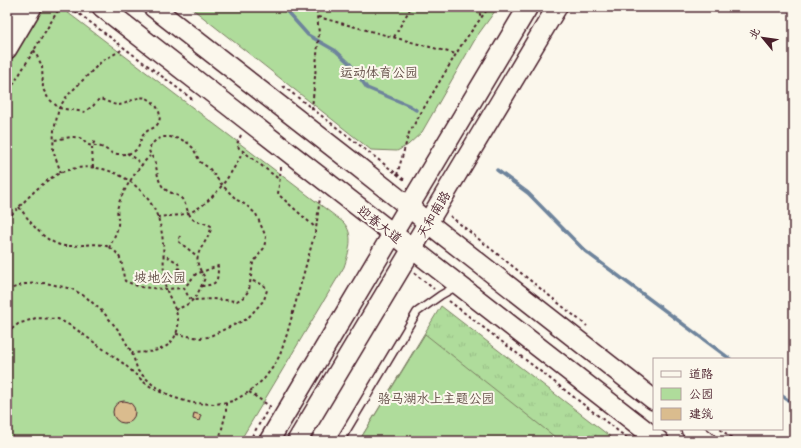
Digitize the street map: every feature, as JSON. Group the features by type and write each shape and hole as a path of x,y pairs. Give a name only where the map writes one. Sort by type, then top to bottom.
{"main road":[{"path":"7,18 13,7"},
{"path":"7,49 32,7"},
{"name":"迎春大道","path":"102,7 393,234 407,257 458,286 659,441"},
{"path":"153,7 653,399"},
{"name":"天和南路","path":"269,441 528,7"},
{"name":"天和南路","path":"297,441 557,7"},
{"path":"692,430 706,441"}],"lane":[{"path":"340,441 418,312 441,295 458,286"}],"path":[{"path":"7,95 60,7"},
{"path":"70,7 194,100"},
{"path":"312,109 319,34 316,7"},
{"path":"394,37 410,7"},
{"path":"478,7 481,18"},
{"path":"318,17 456,54"},
{"path":"60,173 54,150 54,130 59,108 67,96 102,61 125,48"},
{"path":"34,50 42,66 43,89 48,98 59,108 84,112 93,106 99,99 120,105 138,98 146,98 159,110 160,120 156,127 144,134 137,149 132,152 113,153 100,146 92,147 78,137 54,140"},
{"path":"236,131 241,135 237,144 243,152 280,180"},
{"path":"175,310 190,303 194,300 199,293 204,278 198,264 197,256 211,231 211,226 206,223 196,221 192,218 180,197 163,188 159,182 155,162 150,156 149,150 151,145 156,140 170,136 180,139 193,148 200,162 209,168 222,185 238,200 256,214 266,237 264,248 253,263 249,290 244,297 237,301 212,299 194,300 189,298 184,288"},
{"path":"93,168 92,147 95,140"},
{"path":"158,217 189,213 208,201 222,185 243,152"},
{"path":"127,153 142,164"},
{"path":"109,248 118,224 118,206 130,182 142,164 150,156"},
{"path":"276,162 287,171"},
{"path":"281,167 278,194 316,229"},
{"path":"7,218 45,182 60,173 72,169 101,168 119,175 146,195 158,217 163,242 164,280 178,320 176,334 171,342 164,348 157,351 132,353"},
{"path":"314,193 326,202"},
{"path":"7,332 18,324 36,318 58,319 73,327 124,364 145,383 156,390 192,403 216,404 233,400 249,392 264,379 280,355 316,229 320,197"},
{"path":"20,207 36,229 49,240 60,245 71,246 97,244 109,248 118,254 122,262 122,275 125,282 140,287 166,289 184,288"},
{"path":"180,236 178,240 197,256"},
{"path":"163,255 177,262 180,267 173,277 164,280"},
{"path":"407,257 441,295 631,441"},
{"path":"184,288 196,274 218,266 217,280 214,284 201,286"},
{"path":"176,334 200,338 247,319 264,300 267,290 264,286 250,280"},
{"path":"7,290 25,284 46,282 72,289 86,297 104,313 120,332 132,353 138,371 152,384 172,397"},
{"path":"249,392 284,416"},
{"path":"219,441 226,412 226,402"},
{"path":"721,430 736,441"}],"green space":[{"name":"坡地公园","path":"44,7 58,7 63,9 343,222 347,227 350,243 344,267 240,441 7,441 7,60 33,16 37,11"},
{"name":"运动体育公园","path":"190,7 498,7 477,36 422,132 408,145 397,151 371,150"},
{"name":"骆马湖水上主题公园","path":"441,306 616,441 359,441"},
{"name":"骆马湖水上主题公园","path":"425,334 560,441 359,441"}],"building":[{"path":"124,401 128,402 134,408 134,416 128,422 124,423 120,422 114,416 113,412 114,408 120,402"},
{"path":"194,413 201,415 199,421 193,419"}],"waterway":[{"path":"283,7 308,35 336,51 350,64 367,88 408,105 416,110"},
{"path":"497,170 528,193 585,251 729,358"},
{"path":"783,397 794,404"}]}
